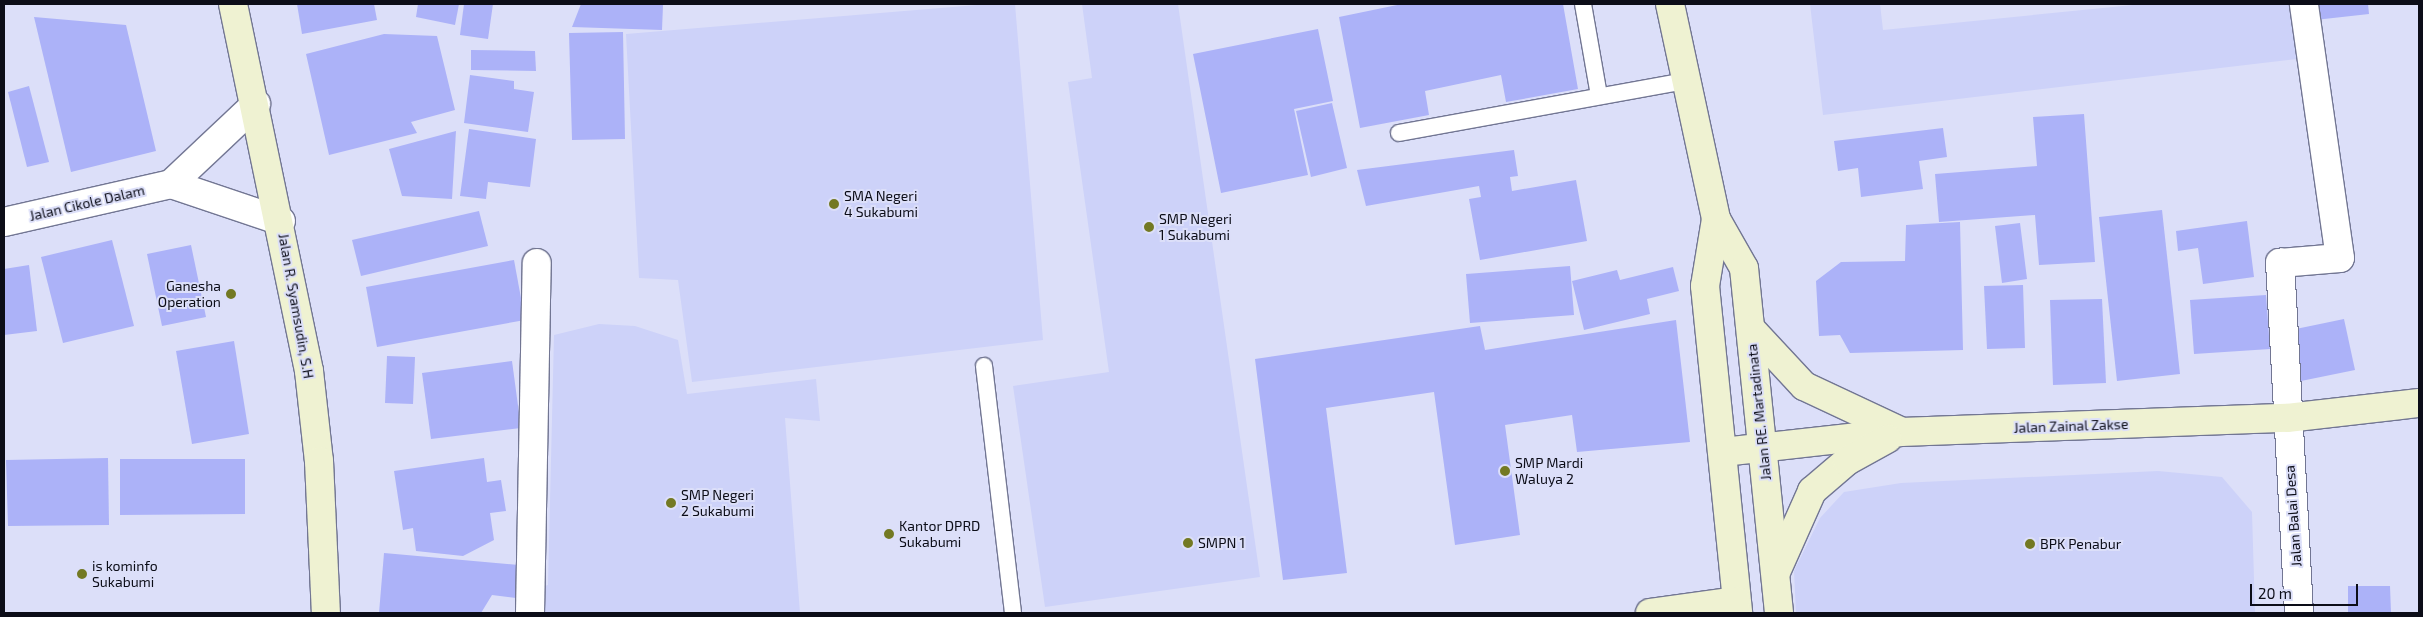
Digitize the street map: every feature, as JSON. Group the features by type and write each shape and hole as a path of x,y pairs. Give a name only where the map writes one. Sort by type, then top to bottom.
{"street":[{"name":"Jalan R. Syamsudin, S.H","path":"233,4 281,221 316,423 326,613"},
{"name":"Jalan RE. Martadinata","path":"1670,4 1716,219 1744,268 1764,450 1774,578 1779,613"},
{"name":"Jalan Balai Desa","path":"2299,613 2280,263 2340,258 2304,4"},
{"path":"256,104 171,184 281,221"},
{"name":"Jalan Cikole Dalam","path":"4,222 171,184"},
{"name":"Jalan RE. Martadinata","path":"1716,219 1705,286 1737,607"},
{"path":"530,613 537,264"},
{"path":"1751,330 1804,386 1901,432"},
{"name":"Jalan Zainal Zakse","path":"1722,452 1764,450 1901,432 2287,418 2419,403"},
{"path":"1774,578 1812,491 1847,460 1901,432"},
{"path":"1650,613 1737,607"}],"lane":[{"path":"1582,4 1599,96"},
{"path":"1399,133 1686,81"},
{"path":"984,366 1013,613"}],"shaded area":[{"name":"SMA Negeri 4 Sukabumi","path":"989,4 1015,4 1043,340 692,382 678,280 639,278 626,34"},
{"name":"SMP Negeri 1 Sukabumi","path":"1082,4 1178,4 1260,577 1045,607 1013,386 1109,372 1068,82 1092,78"},
{"path":"1810,4 1880,4 1883,30 2143,4 2298,4 2305,58 1823,115"},
{"name":"SMP Negeri 2 Sukabumi","path":"599,324 635,326 678,340 687,394 816,379 820,421 785,418 800,613 526,613 527,591 548,585 554,335"},
{"name":"BPK Penabur","path":"2158,471 2222,477 2252,512 2255,613 1796,613 1794,571 1820,518 1844,492 1901,483"}],"building":[{"path":"297,4 374,4 377,20 302,34"},
{"path":"418,4 459,4 455,25 416,17"},
{"path":"464,4 493,4 488,39 460,35"},
{"path":"581,4 663,5 662,30 572,27"},
{"path":"1402,4 1563,4 1578,89 1506,102 1501,75 1425,91 1429,115 1360,128 1339,17"},
{"path":"2313,4 2368,4 2369,14 2315,20"},
{"path":"34,17 126,25 156,151 71,172"},
{"path":"1318,29 1333,101 1294,109 1308,175 1221,193 1193,54"},
{"path":"623,32 625,139 572,140 569,33"},
{"path":"384,34 437,36 455,110 411,122 417,133 329,155 306,54"},
{"path":"471,50 535,51 536,71 471,70"},
{"path":"470,75 514,81 514,89 534,92 528,132 464,123"},
{"path":"29,86 49,162 27,167 8,92"},
{"path":"1332,103 1347,168 1311,177 1296,111"},
{"path":"2084,114 2095,262 2039,265 2035,215 1939,222 1935,174 2037,166 2033,117"},
{"path":"1943,128 1947,157 1919,161 1923,189 1861,197 1858,168 1838,171 1834,141"},
{"path":"469,129 536,139 530,187 488,182 486,199 460,196"},
{"path":"456,131 452,199 402,196 389,149"},
{"path":"1514,150 1518,176 1510,177 1512,191 1576,180 1587,241 1480,260 1469,199 1481,197 1479,186 1366,206 1357,170"},
{"path":"2162,210 2180,374 2117,381 2099,217"},
{"path":"479,211 488,246 361,276 352,240"},
{"path":"2247,221 2254,277 2203,284 2198,248 2178,251 2176,231"},
{"path":"1960,222 1963,350 1850,353 1840,335 1819,336 1816,281 1841,262 1905,261 1906,225"},
{"path":"2020,223 2027,279 2002,283 1995,226"},
{"path":"112,240 134,326 63,343 41,257"},
{"path":"191,245 206,317 162,326 147,254"},
{"path":"514,260 525,320 377,347 366,287"},
{"path":"29,265 37,331 4,335 4,269"},
{"path":"1570,266 1574,315 1470,323 1466,274"},
{"path":"1673,267 1679,291 1647,299 1650,314 1584,330 1572,281 1617,270 1620,280"},
{"path":"2023,285 2025,348 1987,349 1984,286"},
{"path":"2266,295 2270,349 2194,354 2190,300"},
{"path":"2102,299 2106,383 2053,385 2050,300"},
{"path":"2344,319 2355,370 2301,381 2291,330"},
{"path":"1676,320 1690,442 1577,452 1572,415 1505,425 1520,535 1455,545 1434,392 1326,408 1347,573 1283,580 1255,359 1480,326 1485,350"},
{"path":"234,341 249,434 192,444 176,351"},
{"path":"387,356 415,357 413,404 385,403"},
{"path":"512,361 521,428 431,439 422,373"},
{"path":"108,458 109,525 8,526 6,460"},
{"path":"484,458 487,482 501,480 506,511 490,513 494,540 463,556 416,551 413,528 403,530 394,471"},
{"path":"120,459 245,459 245,514 120,515"},
{"path":"384,553 519,565 516,598 492,595 481,613 379,613"},
{"path":"2348,586 2390,586 2391,613 2348,613"}],"place":[{"name":"SMA Negeri 4 Sukabumi","path":"834,204"},
{"name":"SMP Negeri 1 Sukabumi","path":"1149,227"},
{"name":"Ganesha Operation","path":"231,294"},
{"name":"SMP Mardi Waluya 2","path":"1505,471"},
{"name":"SMP Negeri 2 Sukabumi","path":"671,503"},
{"name":"Kantor DPRD Sukabumi","path":"889,534"},
{"name":"SMPN 1","path":"1188,543"},
{"name":"BPK Penabur","path":"2030,544"},
{"name":"is kominfo Sukabumi","path":"82,574"}]}
